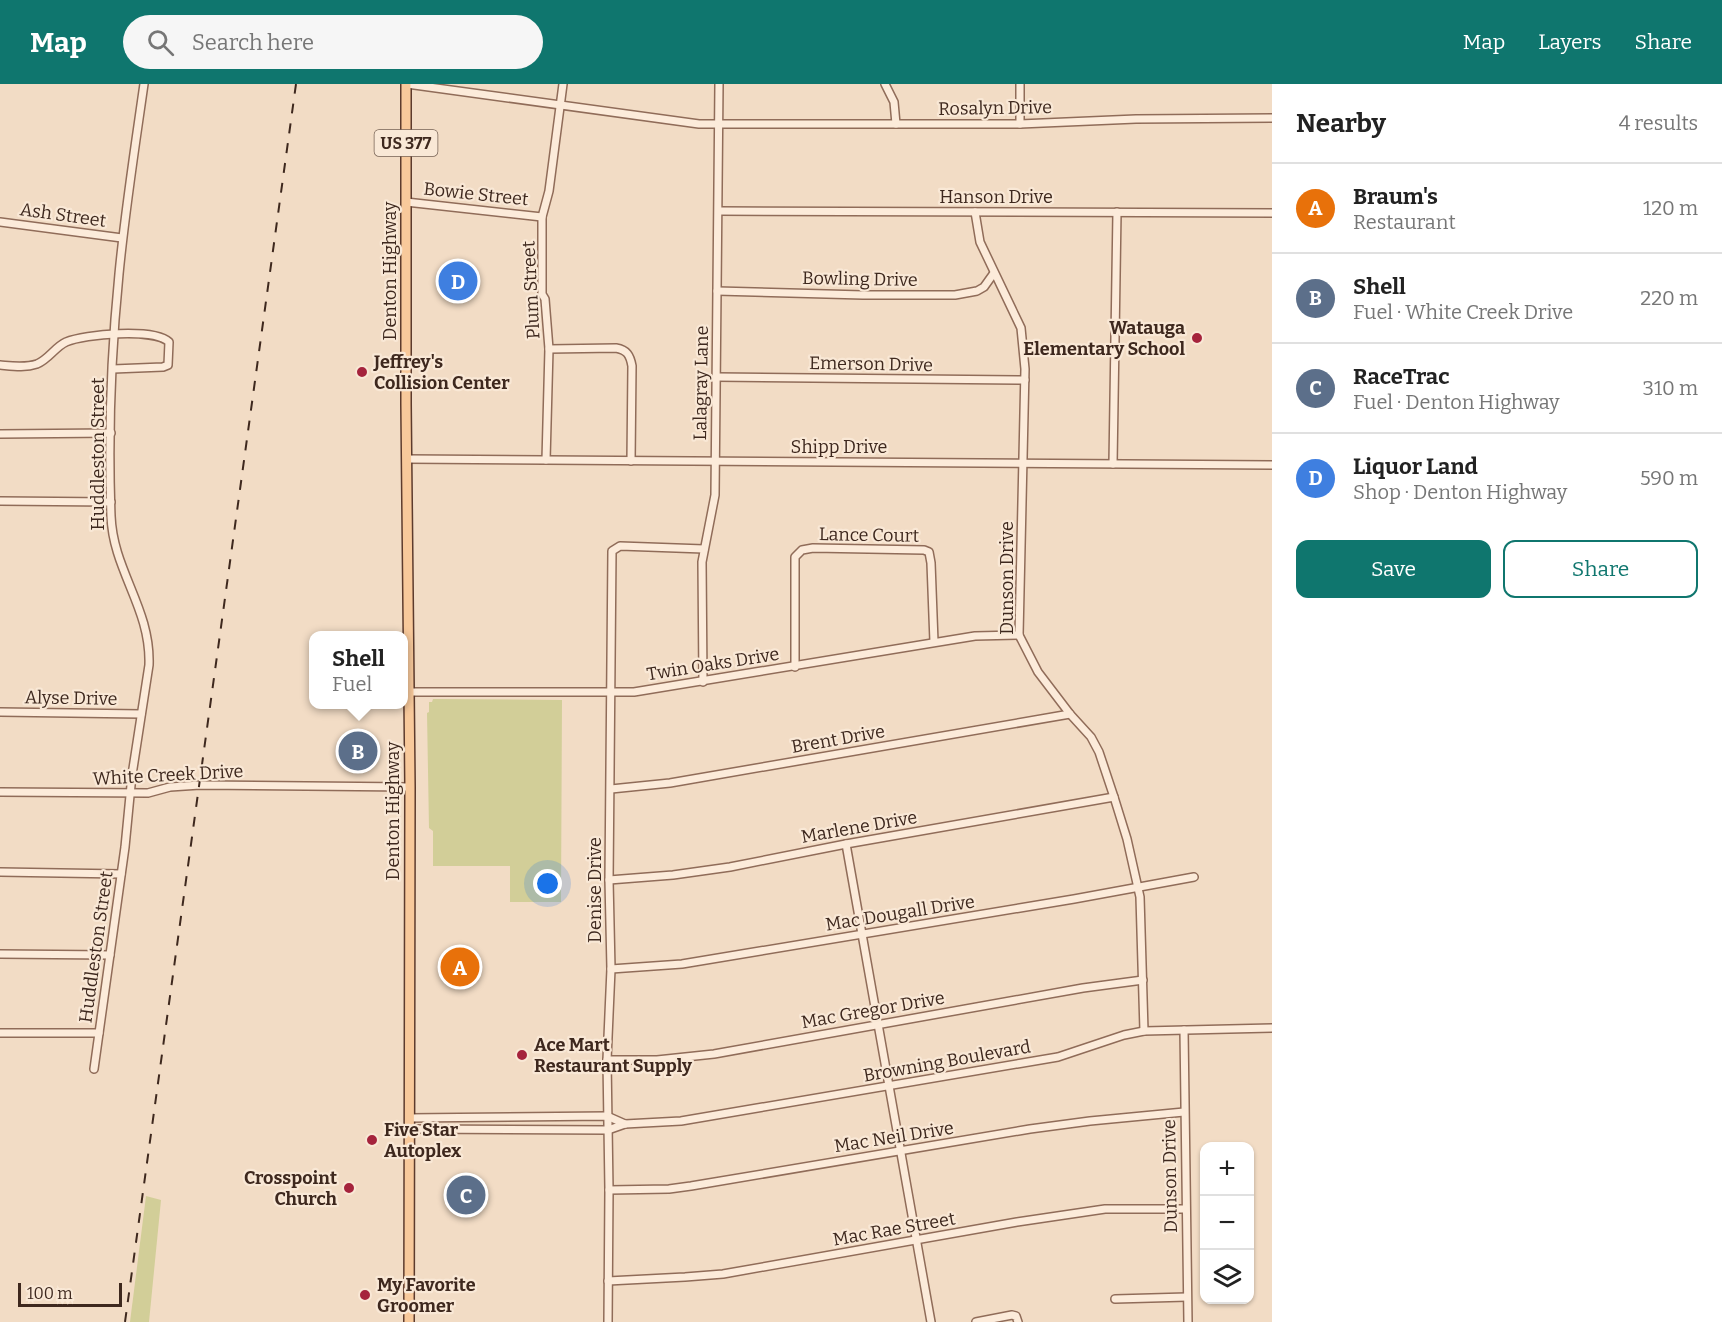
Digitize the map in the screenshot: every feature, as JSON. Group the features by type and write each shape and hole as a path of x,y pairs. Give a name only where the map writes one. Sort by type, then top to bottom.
{"main road":[{"name":"Denton Highway","path":"406,84 406,459 410,787 409,1322"}],"street":[{"name":"Huddleston Street","path":"94,1069 149,652 140,608 116,549 111,502 113,369 122,238 144,84"},
{"name":"Rosalyn Drive","path":"406,84 718,125 1020,124 1136,119 1272,118"},
{"name":"Plum Street","path":"546,460 549,349 545,299 542,294 542,217 549,191 563,84"},
{"name":"Lalagray Lane","path":"703,682 702,562 714,509 716,462 719,84"},
{"path":"885,84 894,102 896,124"},
{"path":"1020,84 1020,124"},
{"name":"Bowie Street","path":"406,202 542,217"},
{"name":"Hanson Drive","path":"719,210 1272,213"},
{"name":"Dunson Drive","path":"975,212 980,242 1021,328 1025,380 1019,635 1038,672 1091,737 1099,752 1114,797 1138,887 1144,1031"},
{"path":"1113,464 1117,212"},
{"name":"Ash Street","path":"0,222 122,238"},
{"name":"Bowling Drive","path":"717,291 955,295 977,291 984,287 994,273"},
{"path":"0,365 33,365 40,363 66,342 115,334 139,333 165,338 170,342 168,365 113,369"},
{"path":"549,349 616,348 624,349 629,354 632,366 631,461"},
{"name":"Emerson Drive","path":"716,377 1025,380"},
{"path":"0,434 111,433"},
{"name":"Shipp Drive","path":"406,459 1272,465"},
{"path":"0,501 111,502"},
{"name":"Denise Drive","path":"608,1322 607,1060 611,969 609,880 612,551 620,546 704,549"},
{"name":"Lance Court","path":"795,667 795,557 802,550 813,548 929,552 934,642"},
{"name":"Twin Oaks Drive","path":"409,692 633,692 795,667 934,642 975,636 1019,635"},
{"name":"Alyse Drive","path":"0,712 141,714"},
{"name":"Brent Drive","path":"611,789 670,783 1070,714"},
{"name":"White Creek Drive","path":"0,792 131,794 148,793 181,785 410,787"},
{"name":"Marlene Drive","path":"609,880 707,870 1114,797"},
{"path":"846,844 931,1322"},
{"path":"0,872 121,874"},
{"name":"Mac Dougall Drive","path":"611,969 682,964 1194,877"},
{"path":"0,954 110,955"},
{"name":"Mac Gregor Drive","path":"607,1060 686,1058 1083,988 1143,980"},
{"name":"Browning Boulevard","path":"409,1129 608,1130 625,1124 681,1121 1058,1057 1124,1035 1144,1031 1272,1028"},
{"name":"Dunson Drive","path":"1184,1030 1188,1322"},
{"path":"0,1033 99,1033"},
{"name":"Mac Neil Drive","path":"609,1190 669,1189 1080,1122 1184,1112"},
{"name":"Browning Boulevard","path":"409,1118 607,1116 625,1124"},
{"path":"499,1117 500,1130"},
{"name":"Mac Rae Street","path":"608,1281 723,1274 1017,1222 1105,1209 1185,1209"},
{"path":"1115,1299 1187,1297"},
{"path":"975,1322 1017,1319"}],"shaded area":[{"path":"433,699 562,700 561,902 510,902 510,866 433,866 433,831 429,828 427,713 429,702"},
{"path":"146,1196 161,1200 149,1322 130,1322"}],"railway":[{"path":"125,1322 296,84"}],"place":[{"name":"Liquor Land","path":"458,281"},
{"name":"Watauga Elementary School","path":"1197,338"},
{"name":"Jeffrey's Collision Center","path":"362,372"},
{"name":"Shell","path":"358,751"},
{"name":"Braum's","path":"460,967"},
{"name":"Ace Mart Restaurant Supply","path":"522,1055"},
{"name":"Five Star Autoplex","path":"372,1140"},
{"name":"Crosspoint Church","path":"349,1188"},
{"name":"RaceTrac","path":"466,1195"},
{"name":"My Favorite Groomer","path":"365,1295"}]}
